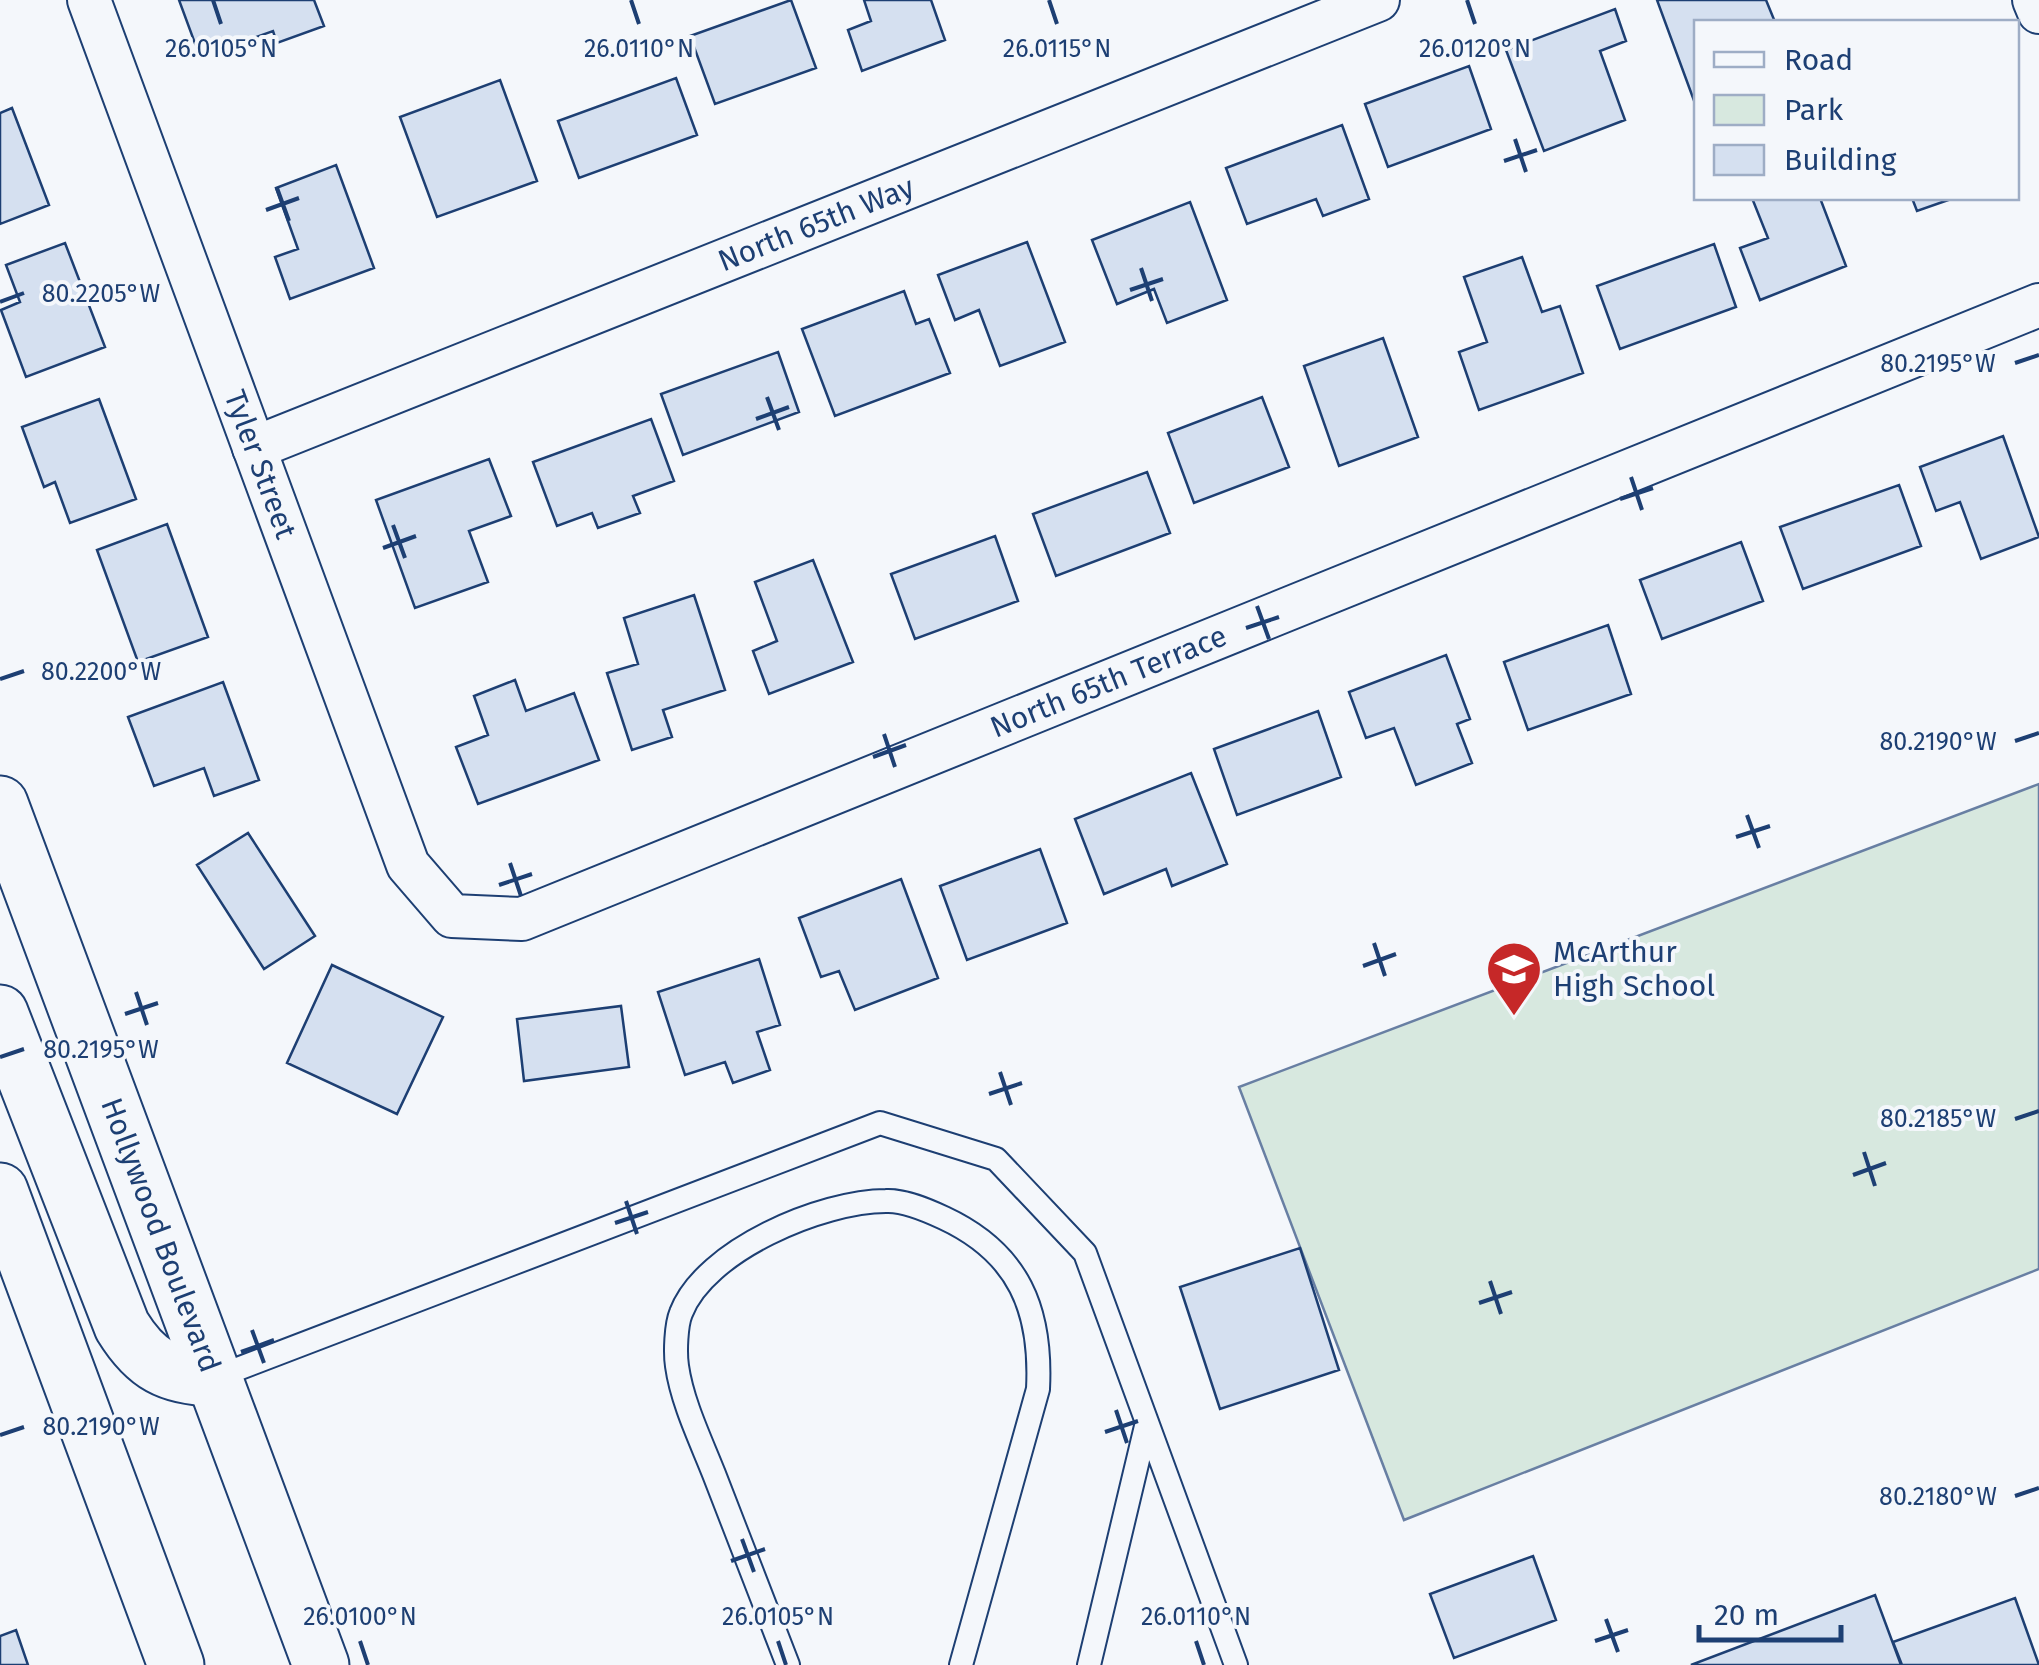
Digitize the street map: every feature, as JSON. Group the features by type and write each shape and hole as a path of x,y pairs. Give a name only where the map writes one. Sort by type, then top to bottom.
{"highway":[{"name":"Hollywood Boulevard","path":"0,804 321,1665"},
{"path":"0,1013 122,1326 140,1356 183,1377 214,1378"},
{"path":"0,1191 176,1665"}],"street":[{"name":"Tyler Street","path":"89,0 408,865 452,916"},
{"name":"North 65th Way","path":"254,448 1378,0"},
{"path":"2034,0 2039,12"},
{"name":"North 65th Terrace","path":"452,916 522,919 2039,305"}],"lane":[{"path":"214,1378 880,1123 996,1159 1084,1252 1236,1665"},
{"path":"788,1665 687,1399 677,1366 681,1314 708,1276 751,1241 827,1211 888,1200 930,1212 976,1233 1006,1264 1029,1301 1040,1346 1038,1390 961,1665"},
{"path":"1089,1665 1147,1422"}],"green space":[{"path":"2039,784 2039,1269 1404,1520 1239,1087"}],"building":[{"path":"179,0 314,0 324,26 277,43 273,31 200,57"},
{"path":"791,0 816,68 715,104 690,36"},
{"path":"864,0 931,0 945,40 862,71 848,30 871,21"},
{"path":"1657,0 1766,0 1774,20 1694,20 1694,101"},
{"path":"1615,9 1626,41 1600,51 1625,120 1544,151 1506,50"},
{"path":"1469,66 1491,129 1388,167 1365,104"},
{"path":"676,78 697,135 579,178 558,121"},
{"path":"500,80 537,181 437,217 400,117"},
{"path":"12,108 49,205 0,224 0,113"},
{"path":"1342,125 1369,199 1323,216 1316,199 1247,224 1226,168"},
{"path":"336,165 374,268 290,299 275,257 298,249 276,188"},
{"path":"1753,200 1821,200 1846,266 1760,300 1740,248 1768,238"},
{"path":"1913,200 1948,200 1917,211"},
{"path":"1190,202 1227,300 1167,323 1154,289 1117,304 1092,240"},
{"path":"1027,242 1065,342 1000,366 979,310 955,320 938,275"},
{"path":"65,243 105,347 26,377 1,310 20,302 6,265"},
{"path":"1714,244 1736,307 1620,349 1597,286"},
{"path":"1522,257 1542,312 1560,306 1583,373 1479,410 1459,352 1487,342 1464,277"},
{"path":"904,291 916,324 929,319 950,373 835,416 802,329"},
{"path":"1383,338 1418,437 1339,466 1304,366"},
{"path":"778,352 799,412 683,455 661,394"},
{"path":"1262,397 1289,467 1194,503 1168,433"},
{"path":"99,399 136,499 70,523 55,482 44,487 22,427"},
{"path":"651,419 674,481 633,496 640,513 598,528 592,513 557,526 533,462"},
{"path":"2003,436 2039,537 1981,559 1960,502 1936,511 1920,467"},
{"path":"489,459 511,516 469,531 488,582 415,608 376,500"},
{"path":"1147,472 1170,533 1056,576 1033,514"},
{"path":"1899,485 1921,546 1803,589 1780,527"},
{"path":"167,524 208,637 138,662 97,550"},
{"path":"995,536 1018,601 915,639 891,574"},
{"path":"1741,542 1763,601 1662,639 1640,580"},
{"path":"813,560 853,662 769,694 753,651 777,641 755,582"},
{"path":"694,595 725,690 663,710 672,737 632,750 607,673 638,664 624,618"},
{"path":"1608,625 1631,694 1528,730 1504,662"},
{"path":"1446,655 1470,719 1457,724 1472,763 1416,785 1394,728 1366,738 1349,692"},
{"path":"515,680 526,711 574,693 599,760 478,804 456,747 488,735 474,696"},
{"path":"223,682 259,780 214,796 204,768 154,786 128,717"},
{"path":"1318,711 1341,777 1237,815 1214,749"},
{"path":"1191,773 1227,864 1172,886 1166,869 1104,894 1075,819"},
{"path":"248,833 315,936 264,969 197,865"},
{"path":"1040,849 1067,923 967,960 940,886"},
{"path":"901,879 938,978 855,1010 839,971 821,977 799,918"},
{"path":"759,959 780,1025 757,1032 770,1070 733,1083 725,1062 685,1075 658,992"},
{"path":"332,965 443,1017 397,1114 287,1063"},
{"path":"621,1006 629,1067 524,1081 517,1019"},
{"path":"1300,1248 1339,1370 1220,1409 1180,1287"},
{"path":"1533,1556 1556,1620 1454,1658 1430,1594"},
{"path":"1875,1595 1901,1665 1691,1665"},
{"path":"2015,1598 2039,1665 1902,1665 1893,1642"},
{"path":"16,1630 28,1665 0,1665 0,1636"}],"place":[{"name":"McArthur High School","path":"1514,1018"}]}
